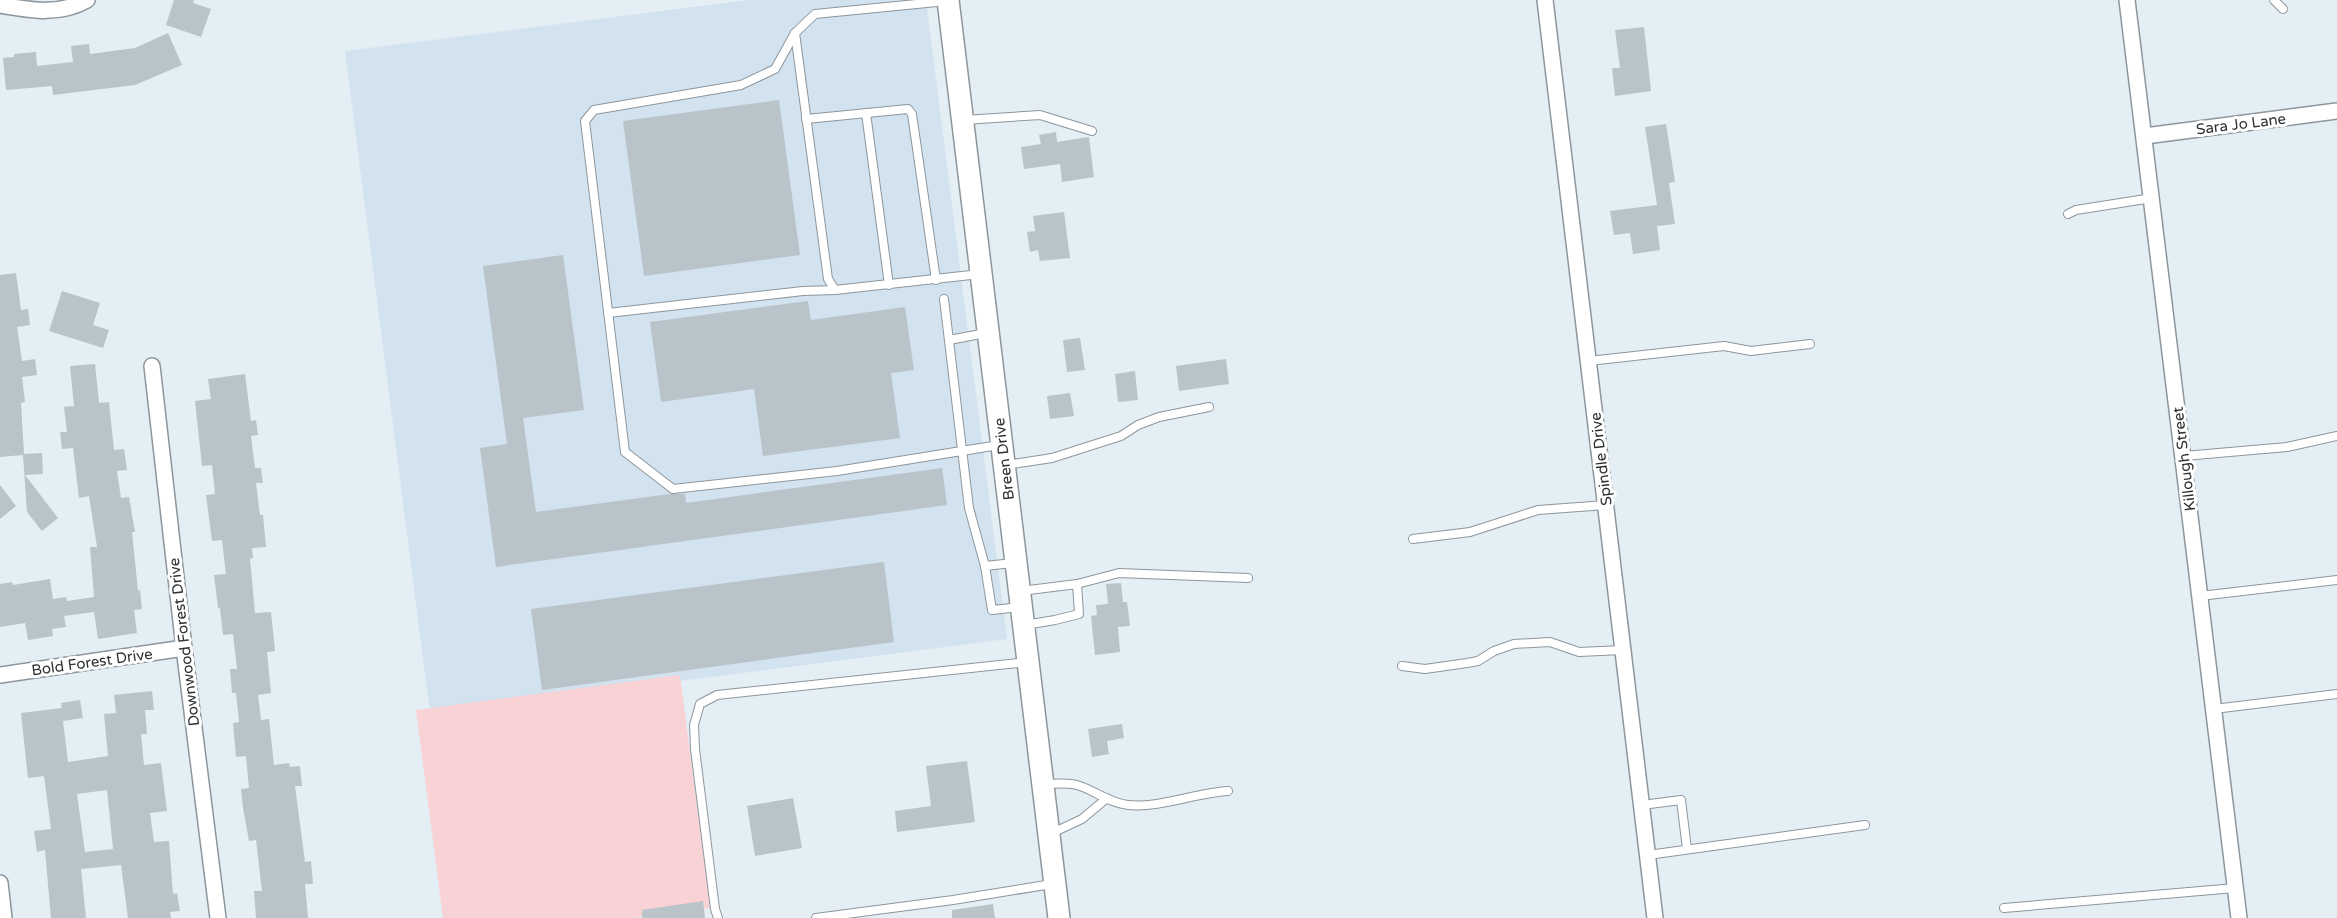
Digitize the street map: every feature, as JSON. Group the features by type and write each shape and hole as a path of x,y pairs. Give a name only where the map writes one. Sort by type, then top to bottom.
{"street":[{"name":"Breen Drive","path":"949,0 1059,918"},
{"name":"Spindle Drive","path":"1545,0 1655,918"},
{"name":"Killough Street","path":"2127,0 2239,918"},
{"path":"0,5 47,11 69,8 85,1"},
{"name":"Sara Jo Lane","path":"2145,136 2337,111"},
{"name":"Downwood Forest Drive","path":"152,366 218,918"},
{"name":"Bold Forest Drive","path":"0,675 184,648"},
{"path":"0,883 4,918"}],"lane":[{"path":"949,0 815,14 795,33 775,69 741,85 594,110 585,121 625,452 673,489 837,471 963,450 1052,458 1120,436 1138,425 1159,417 1209,407"},
{"path":"2274,0 2283,9"},
{"path":"795,33 828,279 836,290"},
{"path":"806,119 908,109 912,114 936,280"},
{"path":"866,113 889,285"},
{"path":"963,120 1040,115 1092,131"},
{"path":"2068,214 2076,210 2152,198"},
{"path":"608,313 803,291 936,280 981,273"},
{"path":"944,299 969,508 985,566 992,610 1022,608 1056,620 1079,614 1077,584"},
{"path":"949,340 988,333"},
{"path":"1589,361 1724,346 1751,351 1810,344"},
{"path":"2184,456 2287,447 2337,436"},
{"path":"1413,539 1470,532 1538,510 1606,505"},
{"path":"985,566 1016,562"},
{"path":"1022,608 1050,586 1077,584 1119,573 1248,578"},
{"path":"2200,596 2337,580"},
{"path":"1402,666 1425,669 1478,661 1494,651 1514,644 1550,642 1579,652 1623,650"},
{"path":"718,918 694,749 694,725 700,704 717,695 1028,662"},
{"path":"2214,709 2337,694"},
{"path":"1043,784 1076,784 1121,804 1143,805 1228,791"},
{"path":"1049,834 1082,819 1107,798"},
{"path":"1642,805 1681,800 1687,849"},
{"path":"1648,855 1865,825"},
{"path":"816,918 953,900 1055,883"},
{"path":"2004,908 2235,888"}],"shaded area":[{"path":"749,0 926,0 1007,639 430,713 345,51"},
{"path":"680,675 710,908 633,918 443,918 416,710"}],"building":[{"path":"174,0 194,0 193,3 211,9 201,37 166,25"},
{"path":"1644,27 1651,91 1615,96 1612,68 1620,68 1615,30"},
{"path":"168,33 182,65 135,85 53,95 52,86 6,90 3,58 14,57 14,54 36,52 37,66 73,62 71,46 89,44 90,54 135,48"},
{"path":"779,100 800,255 644,276 623,121"},
{"path":"1666,124 1675,182 1669,183 1675,224 1657,226 1660,250 1633,254 1630,233 1614,235 1610,211 1657,205 1645,127"},
{"path":"1056,132 1057,142 1089,137 1094,177 1062,182 1060,164 1024,169 1021,147 1041,144 1039,135"},
{"path":"1064,212 1070,258 1040,261 1038,250 1030,252 1027,232 1035,231 1033,216"},
{"path":"563,255 584,410 523,418 536,512 670,494 685,494 686,503 942,468 947,505 496,567 480,448 507,444 483,266"},
{"path":"16,273 21,310 28,309 30,325 17,327 22,361 35,359 37,375 22,377 25,402 21,403 24,454 42,453 43,474 25,475 58,518 42,531 27,512 23,455 0,457 0,275"},
{"path":"62,291 100,303 93,325 109,330 103,348 49,331"},
{"path":"808,301 811,320 905,307 914,370 891,373 900,438 763,456 754,389 661,402 650,322"},
{"path":"1080,338 1085,370 1067,372 1063,340"},
{"path":"1226,359 1229,384 1179,391 1176,366"},
{"path":"95,364 99,403 109,402 114,450 124,449 127,470 117,471 121,498 129,497 135,532 132,532 142,609 134,610 137,633 98,639 94,612 64,616 66,627 52,629 53,636 28,640 25,623 0,627 0,584 12,582 13,585 50,579 53,599 66,597 67,601 94,597 90,547 97,547 89,496 79,498 73,448 62,449 60,432 67,432 64,407 74,406 70,366"},
{"path":"1135,371 1138,400 1118,402 1115,374"},
{"path":"245,374 251,421 256,420 258,435 251,436 255,468 261,468 263,483 256,483 260,515 263,515 266,547 252,548 253,558 250,559 255,613 271,612 275,651 267,652 271,693 258,695 261,720 269,719 274,765 289,763 290,767 300,766 302,786 295,786 305,862 311,861 313,884 305,884 308,918 256,918 254,891 262,891 256,840 249,841 243,808 241,789 249,788 246,756 236,757 233,723 239,722 236,693 232,693 230,669 237,669 233,634 223,635 214,575 226,574 222,540 212,541 206,495 215,494 212,465 202,466 195,401 211,399 208,379"},
{"path":"1070,393 1074,416 1050,419 1047,396"},
{"path":"0,485 16,506 0,519"},
{"path":"884,562 894,642 542,690 531,609"},
{"path":"1121,583 1123,602 1127,602 1130,626 1118,627 1120,652 1095,655 1091,616 1097,615 1096,605 1108,604 1106,584"},
{"path":"152,691 154,710 145,710 147,734 141,734 144,765 161,763 167,811 150,813 154,842 169,841 173,894 177,893 180,911 170,912 171,918 128,918 121,865 81,869 86,918 51,918 45,850 37,852 34,831 51,829 44,776 28,778 21,713 62,708 61,703 80,700 83,718 63,721 68,762 108,756 104,714 116,713 114,695","holes":["107,790 113,849 85,852 77,794"]},
{"path":"1122,724 1124,738 1107,741 1109,754 1092,757 1088,729"},
{"path":"967,761 975,822 897,832 895,811 931,806 926,766"},
{"path":"793,798 802,848 755,856 747,806"},
{"path":"703,901 705,918 642,918 642,910"},
{"path":"993,904 995,918 952,918 952,910"}]}
